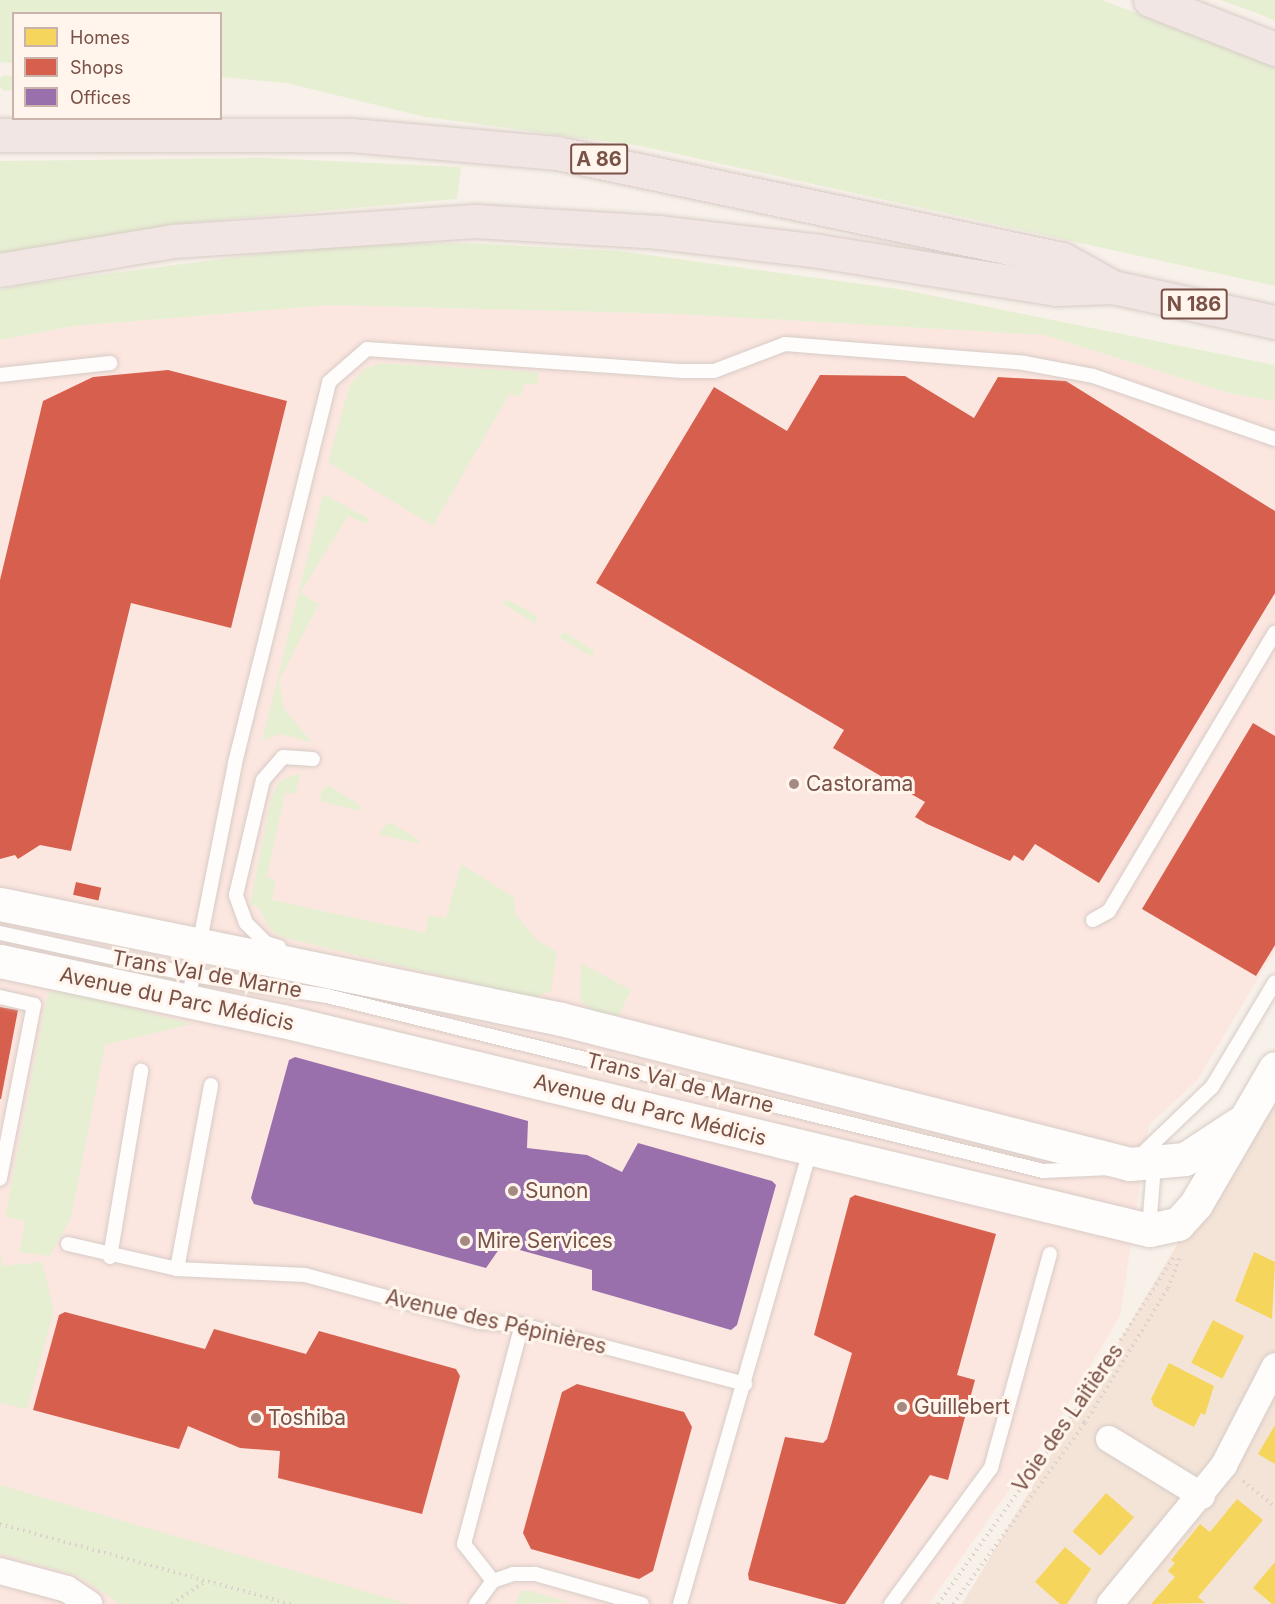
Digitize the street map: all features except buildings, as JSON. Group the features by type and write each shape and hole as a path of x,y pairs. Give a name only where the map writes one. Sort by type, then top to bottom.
{"highway":[{"path":"1163,5 1275,49"},
{"name":"A 86","path":"0,135 351,135 546,152 622,163 1041,254 1107,283"},
{"path":"0,270 174,241 475,221 657,232 807,249 1056,290 1107,283"},
{"name":"N 186","path":"1107,283 1275,322"}],"street":[{"name":"Avenue du Parc Médicis","path":"0,904 193,975 283,1021 1162,1236 1178,1224 1196,1204 1275,1068"},
{"name":"Avenue du Parc Médicis","path":"0,961 440,992 1142,1165 1185,1159 1244,1119"},
{"path":"1110,1604 1202,1497 1224,1465 1275,1366"},
{"path":"1109,1439 1202,1497"},
{"path":"0,1571 67,1589 89,1604"}],"lane":[{"path":"193,975 235,762 329,382 367,349 683,371 714,371 785,344 1024,363 1093,376 1275,439"},
{"path":"0,375 110,363"},
{"path":"1093,920 1109,912 1275,633"},
{"path":"313,759 282,758 263,780 236,895 246,923 266,944 440,992"},
{"name":"Trans Val de Marne","path":"0,933 193,975 327,996 1043,1171 1086,1172 1142,1165"},
{"path":"1162,1236 1142,1165 1212,1088 1275,982"},
{"path":"0,997 34,1005 0,1179"},
{"path":"110,1257 141,1071"},
{"path":"177,1269 211,1085"},
{"path":"680,1604 745,1384 810,1150"},
{"name":"Avenue des Pépinières","path":"68,1244 110,1257 177,1269 304,1275 479,1322 522,1325 745,1384"},
{"path":"891,1604 991,1468 1050,1254"},
{"path":"493,1581 468,1556 464,1544 522,1325"},
{"path":"476,1604 493,1581 535,1574 642,1604"}],"path":[{"name":"Voie des Laitières","path":"938,1604 1160,1286 1162,1236"},
{"path":"953,1604 1085,1423 1168,1288 1182,1253 1162,1236"},
{"path":"1224,1465 1275,1507"},
{"path":"0,1524 291,1604"},
{"path":"172,1604 207,1581"}],"shaded area":[{"path":"331,305 677,314 1044,335 1232,394 1275,401 1275,950 1197,1081 1149,1125 1120,1316 1059,1419 929,1604 0,1604 0,340 74,326"},
{"path":"1275,1081 1275,1604 962,1604"}],"green space":[{"path":"0,0 1102,0 1275,66 1275,286 641,146 425,117 287,83 222,77 222,12 12,12 12,63 0,62"},
{"path":"1220,0 1275,0 1275,21 1257,13"},
{"path":"4,76 10,76 12,88 7,91 -1,83"},
{"path":"265,158 461,167 457,199 196,222 0,253 0,161"},
{"path":"467,243 620,251 905,290 1275,365 1275,401 1232,394 1044,335 677,314 331,305 74,326 0,340 0,290 20,285 330,245"},
{"path":"380,363 538,372 538,384 525,384 520,397 510,393 433,526 328,462 350,384 366,368"},
{"path":"323,494 370,519 366,524 348,516 300,593 319,604 279,680 284,709 313,743 281,734 262,741"},
{"path":"509,600 537,616 536,624 501,603"},
{"path":"565,632 594,651 593,657 558,637"},
{"path":"301,773 295,794 285,793 267,877 276,880 272,900 425,933 429,915 446,918 461,864 514,897 516,915 537,940 557,952 551,991 533,998 281,937 270,929 258,907 250,904 271,798 279,781"},
{"path":"330,786 360,805 361,811 319,801 323,788"},
{"path":"389,822 418,839 419,844 378,834"},
{"path":"581,963 631,990 618,1017 593,1012 580,1000"},
{"path":"54,988 192,1024 105,1045 71,1218 50,1256 19,1252 25,1221 5,1217 47,997"},
{"path":"0,1253 3,1266 42,1262 54,1310 27,1409 0,1403"},
{"path":"0,1485 409,1604 120,1604 78,1576 0,1554"},
{"path":"521,1591 530,1591 569,1602 515,1604"}],"place":[{"name":"Castorama","path":"794,784"},
{"name":"Sunon","path":"513,1191"},
{"name":"Mire Services","path":"465,1241"},
{"name":"Guillebert","path":"902,1407"},
{"name":"Toshiba","path":"256,1418"}]}
